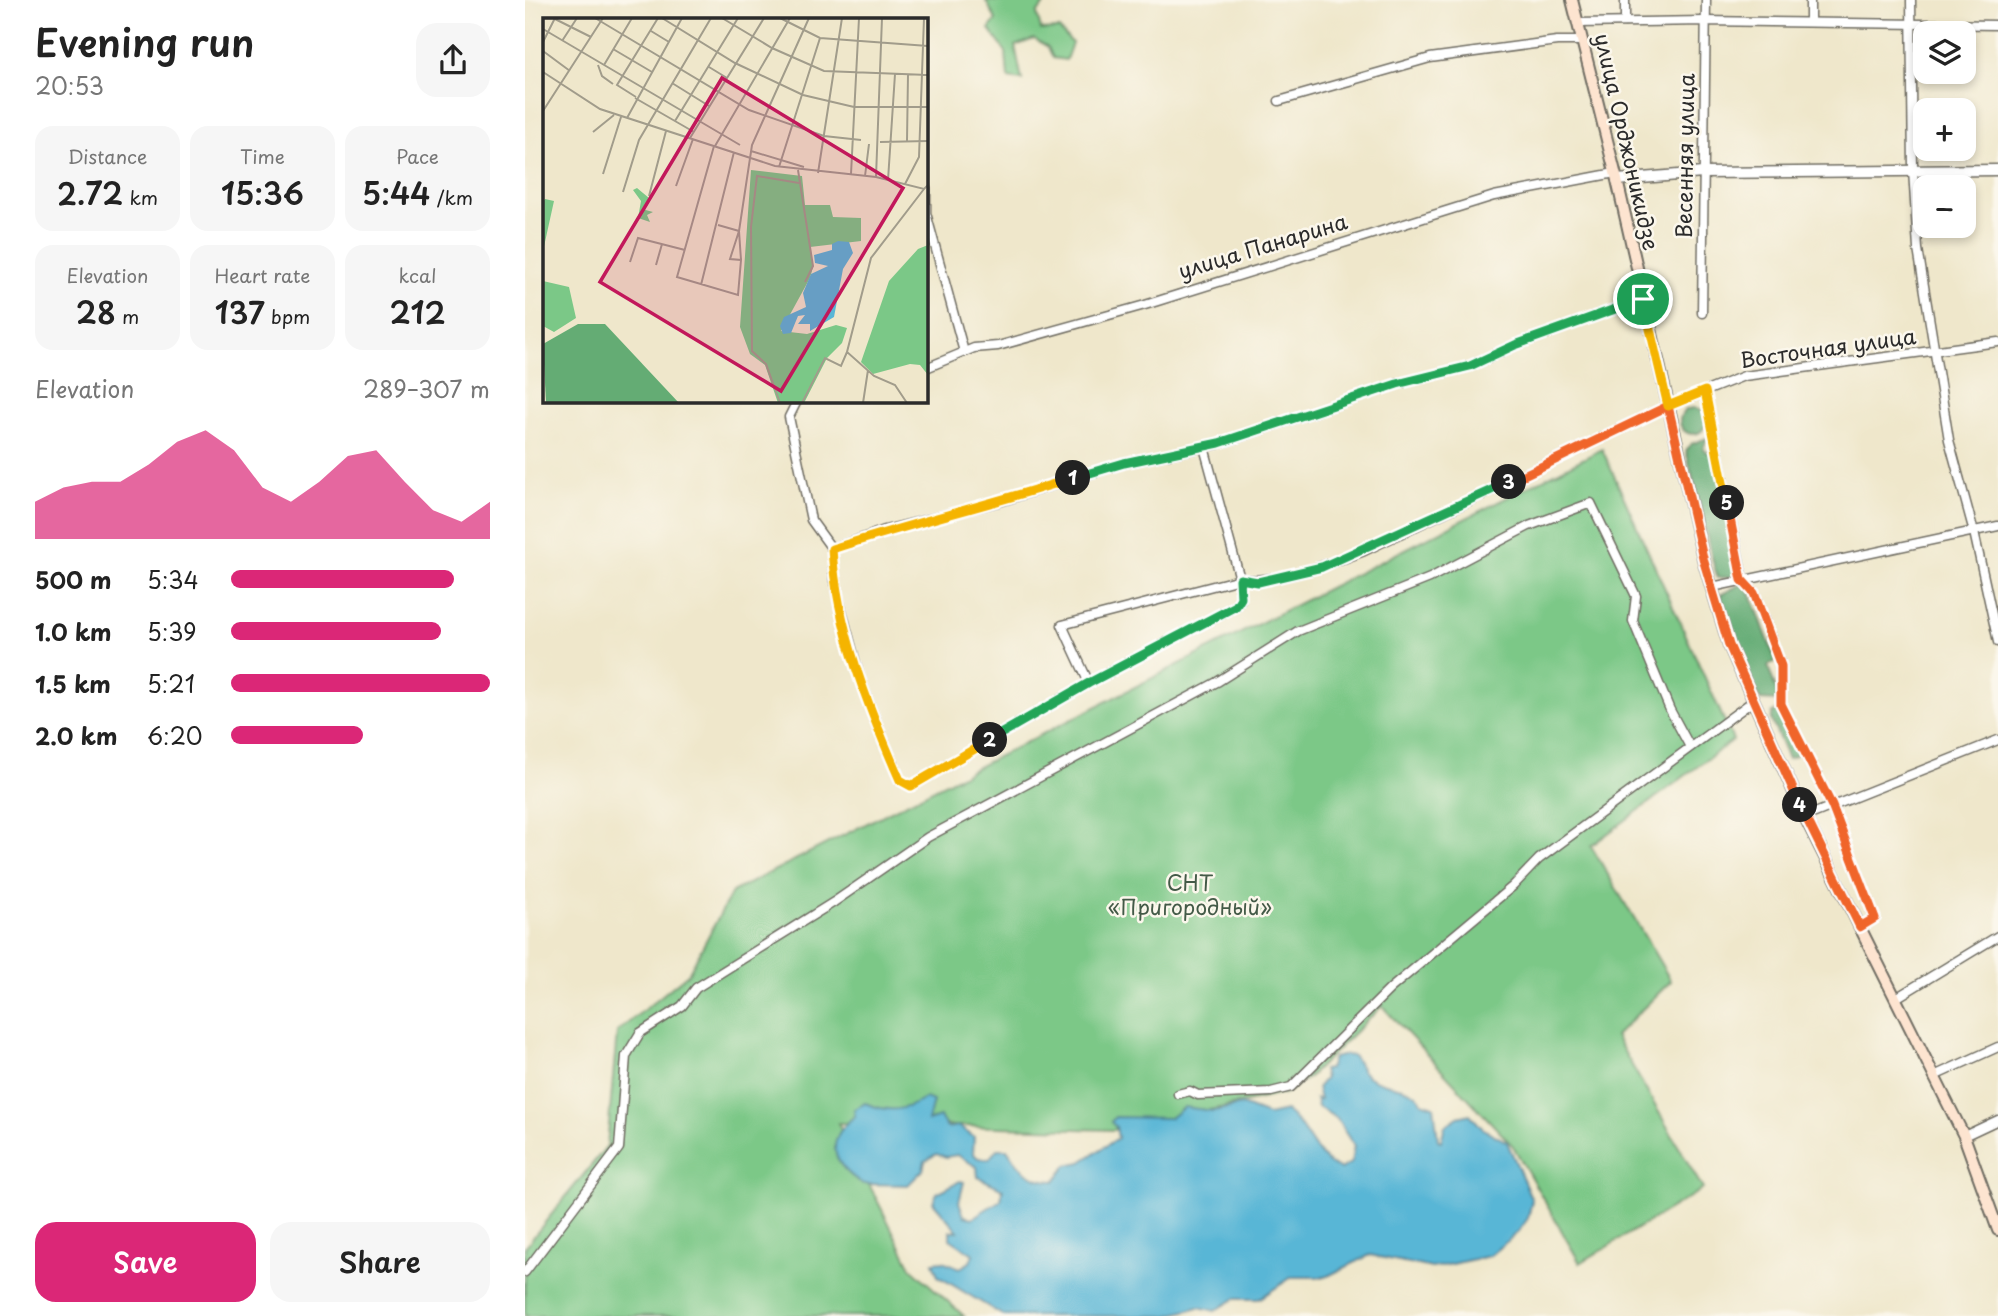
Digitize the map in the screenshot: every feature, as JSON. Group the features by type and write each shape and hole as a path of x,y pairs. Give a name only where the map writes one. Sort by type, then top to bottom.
{"main road":[{"name":"улица Орджоникидзе","path":"1572,0 1712,587 1729,645 1805,817 1964,1136 1995,1208 1998,1230"}],"street":[{"path":"1625,0 1625,22"},
{"name":"Весенняя улица","path":"1702,313 1706,0"},
{"path":"1810,0 1810,21"},
{"path":"1911,0 1913,170 1918,249 1949,440 1974,532 1998,642"},
{"path":"1578,23 1810,21 1998,25"},
{"path":"1279,101 1430,58 1557,41 1582,41"},
{"name":"улица Панарина","path":"927,368 974,348 998,346 1145,305 1494,196 1616,177 1703,173 1998,170"},
{"path":"927,217 964,352"},
{"path":"832,549 885,530 1002,502 1124,463 1205,447 1397,384 1470,366 1515,345 1643,299"},
{"name":"Восточная улица","path":"1089,683 1062,625 1240,579 1258,582 1322,567 1364,551 1668,406 1744,376 1998,342"},
{"path":"1705,391 1742,580 1754,593 1781,666 1781,704 1832,806 1875,918 1860,927"},
{"path":"797,402 789,418 811,520 832,549 834,581 860,679 900,780 911,786 1089,683 1236,606 1241,598 1240,579 1205,447"},
{"path":"525,1272 619,1148 627,1056 640,1033 682,1006 696,988 834,902 928,837 1217,682 1298,631 1430,578 1529,526 1591,503 1636,596 1633,621 1670,710 1690,747"},
{"path":"1712,587 1998,526"},
{"path":"1178,1094 1190,1091 1198,1095 1271,1092 1290,1087 1391,988 1513,886 1539,859 1753,701"},
{"path":"1805,817 1998,740"},
{"path":"1896,998 1998,936"},
{"path":"1934,1076 1998,1047"},
{"path":"1964,1136 1998,1120"}],"green space":[{"path":"1047,0 1037,14 1041,30 1059,29 1072,43 1066,60 1053,58 1048,47 1034,39 1015,46 1022,80 1008,78 1006,52 989,29 996,20 986,1"},
{"path":"1693,408 1703,411 1706,421 1703,431 1693,434 1683,431 1680,421 1683,411"},
{"path":"1707,438 1703,449 1716,457 1739,576 1717,578 1686,451 1691,444"},
{"name":"СНТ «Пригородный»","path":"1602,449 1733,740 1591,846 1671,981 1615,1036 1703,1189 1580,1263 1513,1146 1382,1006 1309,1077 1286,1093 1219,1108 1113,1130 838,1123 912,1269 964,1316 525,1316 525,1247 607,1146 617,1032 688,974 732,892"},
{"path":"1741,584 1751,594 1776,661 1768,666 1778,695 1777,701 1760,700 1737,651 1720,595"},
{"path":"1780,709 1801,753 1788,759 1771,720 1773,713"}],"water":[{"path":"1353,1056 1369,1077 1405,1089 1422,1102 1434,1106 1438,1140 1441,1141 1445,1126 1458,1117 1470,1114 1482,1128 1507,1142 1532,1200 1528,1218 1518,1232 1489,1256 1432,1268 1370,1255 1326,1277 1292,1277 1259,1299 1234,1299 1215,1311 1199,1307 1167,1316 1004,1316 938,1276 933,1262 943,1261 960,1268 970,1262 973,1254 950,1239 950,1231 958,1231 933,1202 937,1193 960,1181 964,1182 959,1202 964,1216 972,1218 1001,1200 1003,1189 978,1177 977,1167 957,1155 946,1157 936,1154 925,1161 923,1170 908,1185 863,1184 844,1168 835,1151 839,1134 855,1116 854,1109 865,1103 896,1109 911,1106 926,1098 933,1101 928,1121 940,1117 947,1128 958,1126 974,1137 973,1153 978,1158 989,1159 997,1149 1007,1149 1016,1162 1032,1176 1055,1181 1067,1165 1081,1162 1118,1138 1116,1127 1111,1122 1115,1117 1170,1118 1184,1107 1213,1111 1242,1105 1268,1115 1286,1111 1300,1125 1324,1159 1340,1169 1351,1163 1354,1146 1336,1118 1318,1107 1316,1099 1320,1100 1317,1088 1325,1078 1323,1070 1329,1069 1333,1058"}],"route":[{"path":"1643,299 1515,345 1470,366 1397,384 1219,443 1124,463 1002,502 885,530 832,549 834,581 860,679 900,780 911,786 1089,683 1236,606 1241,598 1240,579 1258,582 1322,567 1364,551 1668,406 1704,562 1729,645 1805,817 1860,927 1875,918 1832,806 1781,704 1781,666 1754,593 1742,580 1705,391 1668,406 1643,299"}]}
